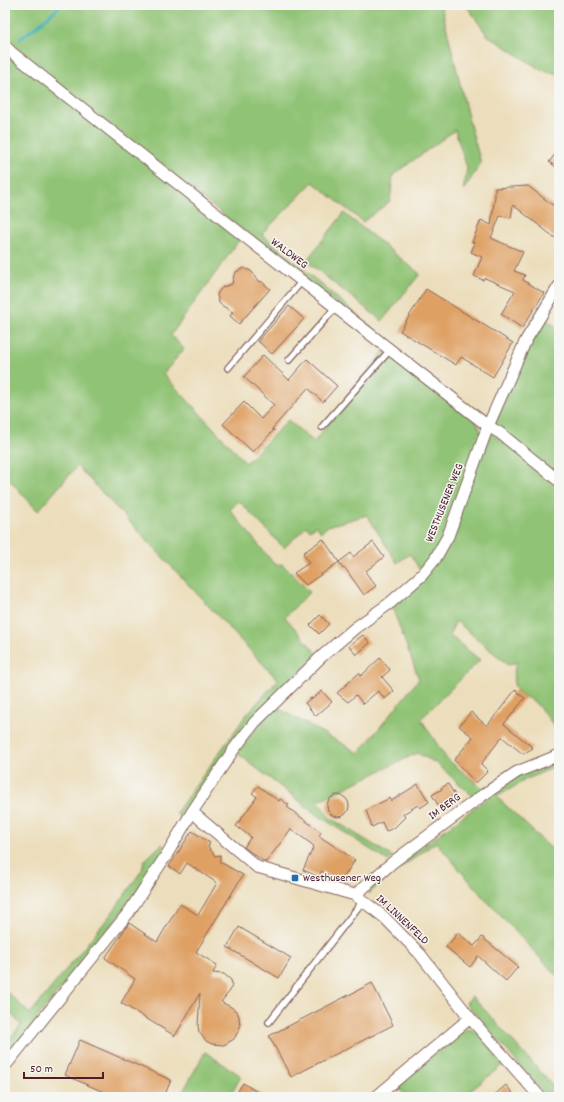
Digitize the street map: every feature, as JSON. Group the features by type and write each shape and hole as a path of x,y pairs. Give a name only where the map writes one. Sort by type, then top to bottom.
{"street":[{"name":"WALDWEG","path":"5,46 238,232 302,280 488,426 500,433 559,482"},
{"name":"WESTHUSENER WEG","path":"5,1066 128,912 234,749 255,722 354,628 390,603 422,575 435,559 448,536 488,426 526,340 559,286"},
{"name":"IM BERG","path":"359,898 393,862 483,795 518,772 559,755"},
{"name":"IM LINNENFELD","path":"192,812 257,867 359,898 384,917 420,954 470,1018 540,1097"},
{"path":"376,1097 470,1018"}],"lane":[{"path":"228,368 302,280"},
{"path":"289,360 336,307"},
{"path":"322,427 390,350"},
{"path":"269,1022 359,898"}],"green space":[{"path":"5,5 442,5 469,121 481,163 463,191 467,168 455,130 393,175 390,201 363,222 313,182 262,234 388,341 336,304 5,42"},
{"path":"466,5 559,5 559,74 541,70 487,35"},
{"path":"5,49 240,239 171,335 184,349 163,374 246,463 288,420 314,442 384,350 474,419 479,426 481,434 445,535 421,572 410,554 397,563 367,515 328,526 321,532 316,526 310,530 307,526 284,548 239,501 230,510 275,565 282,564 310,592 285,617 319,656 250,721 182,820 176,813 247,714 278,680 77,466 38,511 5,475"},
{"path":"344,213 420,274 382,321 306,261"},
{"path":"543,317 559,329 559,477 497,427 495,423 527,346"},
{"path":"492,433 559,485 559,733 537,705 532,700 520,694 517,690 513,677 518,662 508,665 456,621 449,635 480,660 421,719 446,758 484,790 475,798 436,763 417,753 318,801 329,817 393,857 388,861 316,814 237,753 258,725 276,707 359,753 419,679 392,607 425,578"},
{"path":"559,758 559,765 525,780 497,797 559,856 559,978 482,896 436,842 378,885 369,894 370,887 375,882 518,775"},
{"path":"162,844 164,846 162,854 125,909 5,1058 5,1045 21,1025 5,1007 5,990 30,1014 112,913 142,870 144,861"},
{"path":"472,996 559,1092 559,1097 547,1097 466,1003"},
{"path":"469,1029 477,1032 505,1063 463,1097 406,1097 397,1086 461,1031"},
{"path":"205,1052 241,1076 230,1097 180,1097"}],"building":[{"path":"559,149 559,169 549,162"},
{"path":"528,186 559,210 559,241 513,205 511,218 500,216 491,238 523,252 514,271 525,275 523,280 544,293 522,328 501,314 515,291 485,278 483,280 474,276 482,257 471,252 475,243 472,242 481,220 491,225 495,188"},
{"path":"243,268 251,271 260,282 261,281 270,289 239,324 230,316 233,312 219,303 217,295 223,287 232,284 236,272"},
{"path":"426,289 513,343 493,377 461,357 456,365 400,331"},
{"path":"289,306 304,319 272,354 258,341"},
{"path":"263,355 289,380 307,359 337,386 323,402 308,388 272,429 274,430 253,452 223,424 244,402 261,419 274,405 244,377"},
{"path":"323,539 339,562 306,585 294,573 309,563 303,553"},
{"path":"373,542 384,557 366,571 376,586 364,595 339,562 351,553 353,557"},
{"path":"320,615 329,624 319,634 310,625"},
{"path":"363,635 370,643 356,655 349,646"},
{"path":"380,658 390,670 382,677 394,691 385,699 378,691 363,704 356,695 348,702 337,693 359,673 361,676"},
{"path":"516,689 519,694 525,698 504,724 533,748 523,754 502,737 481,764 488,771 476,783 454,760 473,737 459,726 471,712 487,726"},
{"path":"322,691 332,702 316,716 305,703"},
{"path":"418,784 429,802 420,808 418,805 403,814 405,817 394,828 386,831 382,822 372,827 366,810 390,798 391,801"},
{"path":"448,784 455,795 438,805 432,795"},
{"path":"258,786 279,801 280,799 289,805 287,807 321,832 319,836 355,860 340,883 322,871 319,877 303,870 314,846 291,829 266,862 244,847 251,837 236,826 257,797 252,793"},
{"path":"338,795 342,796 348,802 348,810 342,816 338,817 334,816 328,810 327,806 328,802 334,796"},
{"path":"192,831 210,843 208,846 215,856 220,855 220,862 243,875 196,952 217,965 213,973 224,974 231,980 232,984 230,991 221,1002 236,1011 239,1016 240,1028 234,1039 224,1045 212,1044 206,1041 199,1032 200,993 175,1036 121,1003 135,979 105,958 129,923 157,942 180,904 198,915 217,883 187,863 180,874 169,866"},
{"path":"239,927 291,958 279,978 227,947"},
{"path":"458,933 474,946 482,937 518,967 506,981 478,956 470,967 446,947"},
{"path":"372,983 393,1025 291,1077 269,1036"},
{"path":"80,1040 171,1080 164,1097 115,1097 65,1075"},
{"path":"243,1083 265,1097 249,1097 238,1091"},
{"path":"506,1085 516,1097 492,1097"}],"waterway":[{"path":"20,39 61,5"}],"place":[{"name":"Westhusener Weg","path":"295,878"}]}
